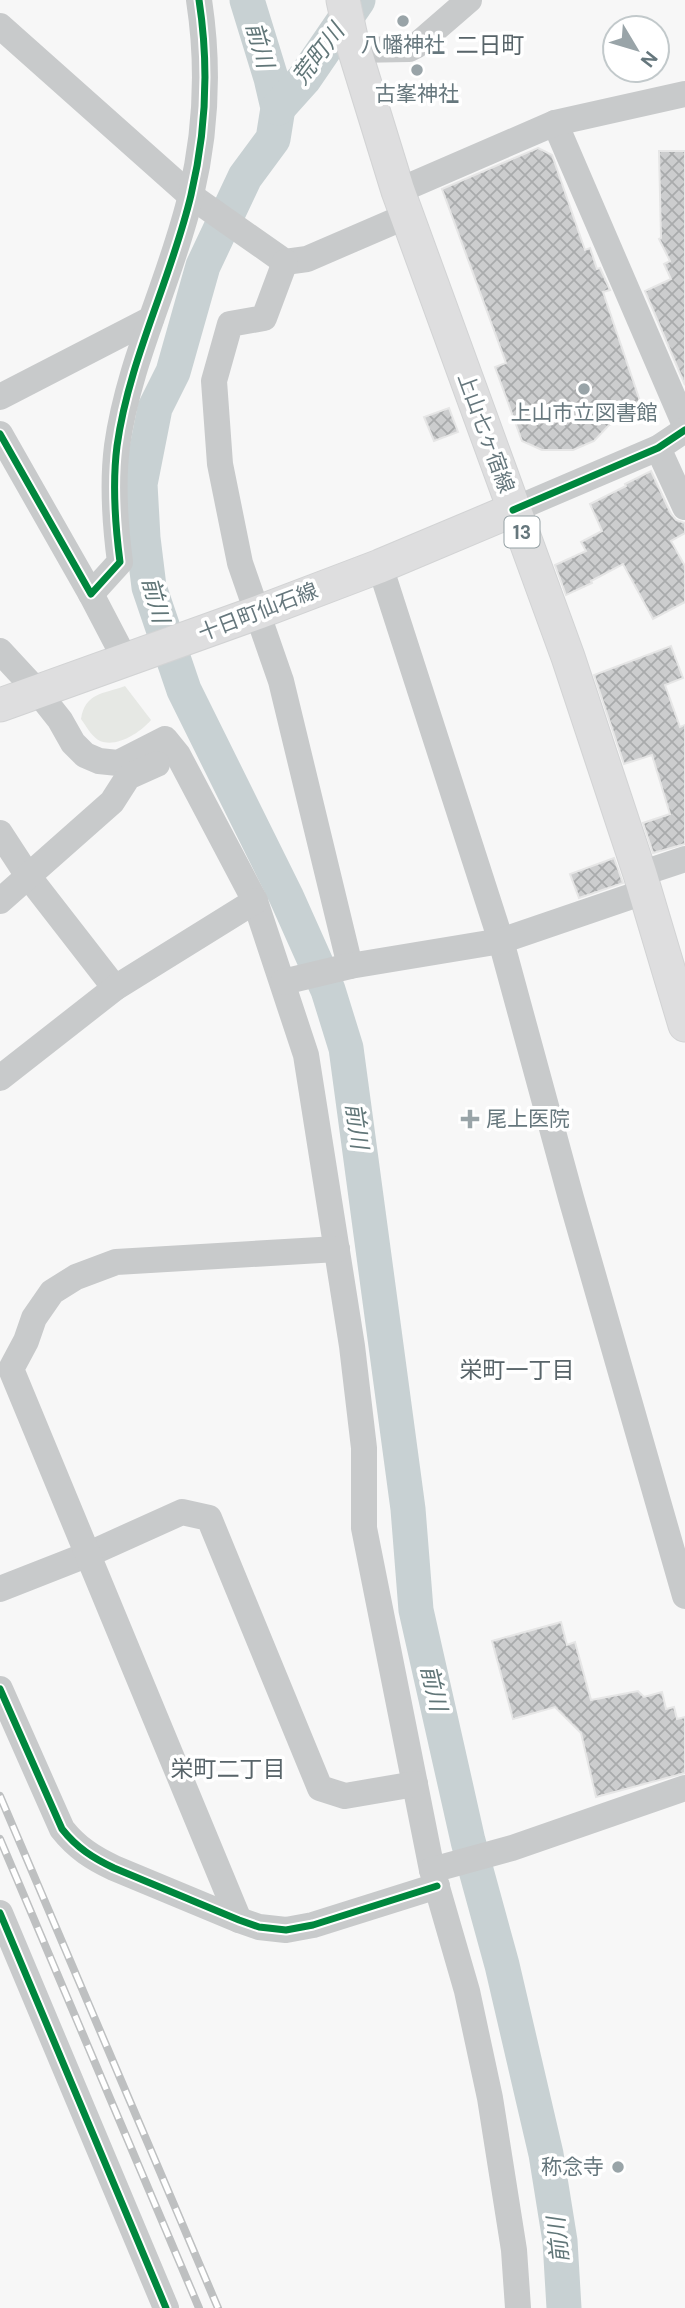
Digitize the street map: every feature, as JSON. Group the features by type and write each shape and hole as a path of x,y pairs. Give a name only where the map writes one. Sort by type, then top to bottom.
{"main road":[{"name":"上山七ヶ宿線","path":"343,0 353,46 404,203 568,657 685,1025"},
{"name":"十日町仙石線","path":"0,705 259,612 380,566 513,510"}],"street":[{"path":"91,594 120,562 114,514 117,446 131,384 191,196 201,139 206,68 199,0"},
{"path":"353,46 409,49 469,0"},
{"path":"0,26 191,196 285,262 307,259 404,203 555,122 685,94"},
{"path":"513,510 658,448 685,428 555,122"},
{"path":"285,262 264,318 230,324 214,381 220,464 240,563 281,681 350,966"},
{"path":"0,397 151,319"},
{"path":"0,434 91,594 135,658"},
{"path":"658,448 685,507"},
{"path":"380,566 501,941 685,1596"},
{"path":"0,651 37,691 60,720 73,743 85,755 99,761 118,763 166,739 178,755 255,901 306,1055 337,1249 364,1448 364,1528 435,1878 467,1991 490,2098 514,2250 518,2308"},
{"path":"0,901 111,802 128,777 178,755"},
{"path":"0,833 28,876 116,988"},
{"path":"283,982 350,966 501,941 642,883 685,859"},
{"path":"0,1078 116,988 255,901"},
{"path":"239,1920 11,1369 26,1341 34,1318 52,1292 76,1276 116,1262 337,1249"},
{"path":"0,1589 89,1554 182,1512 209,1518 320,1788 345,1796 415,1784"},
{"path":"0,1689 51,1807 62,1829 74,1844 114,1868 259,1927 286,1930 313,1925 512,1848 685,1788"},
{"path":"0,1913 166,2308"}],"shaded area":[{"path":"125,686 151,720 135,734 121,741 100,741 81,719 83,710 96,696"}],"building":[{"path":"538,148 552,155 585,250 590,248 597,269 600,268 610,290 603,292 644,413 609,425 594,441 573,450 542,450 522,441 495,367 506,363 442,189"},
{"path":"659,151 685,151 685,385 645,291 671,279 664,264 670,261 659,239"},
{"path":"449,408 458,432 434,441 424,417"},
{"path":"651,471 671,514 676,520 685,523 685,533 671,541 685,566 685,602 653,619 623,564 566,595 555,565 586,551 581,542 602,531 590,504"},
{"path":"671,646 683,678 665,685 680,727 685,725 685,844 653,853 643,823 670,814 652,755 624,764 594,675"},
{"path":"614,858 623,883 579,898 570,874"},
{"path":"561,1622 567,1645 575,1642 591,1700 638,1691 644,1697 662,1692 666,1709 674,1707 677,1719 685,1717 685,1773 596,1797 581,1733 555,1707 513,1719 492,1641"}],"waterway":[{"name":"前川","path":"247,0 278,108 273,139 245,177 203,266 173,372 155,408 140,484 149,587 184,690 286,896 328,990 346,1048 408,1509 416,1610 468,1841 502,1965 546,2154 560,2241 564,2308"},
{"name":"荒町川","path":"278,108 304,79 358,0"}],"railway":[{"path":"0,1796 218,2308"},
{"path":"0,1839 199,2308"}],"cycle path":[{"path":"0,434 91,594 120,562 115,475 123,414 140,351 183,227 196,171 203,123 205,74 199,0"},
{"path":"513,510 658,448 685,430"},
{"path":"0,1689 62,1829 86,1852 114,1868 239,1920 259,1927 286,1930 313,1925 437,1886"},
{"path":"0,1913 166,2308"}],"place":[{"name":"八幡神社","path":"403,21"},
{"name":"古峯神社","path":"417,70"},
{"name":"上山市立図書館","path":"584,389"},
{"name":"尾上医院","path":"470,1119"},
{"name":"称念寺","path":"618,2167"}],"district":[{"name":"二日町","path":"490,45"},
{"name":"栄町一丁目","path":"517,1370"},
{"name":"栄町二丁目","path":"228,1769"}]}
